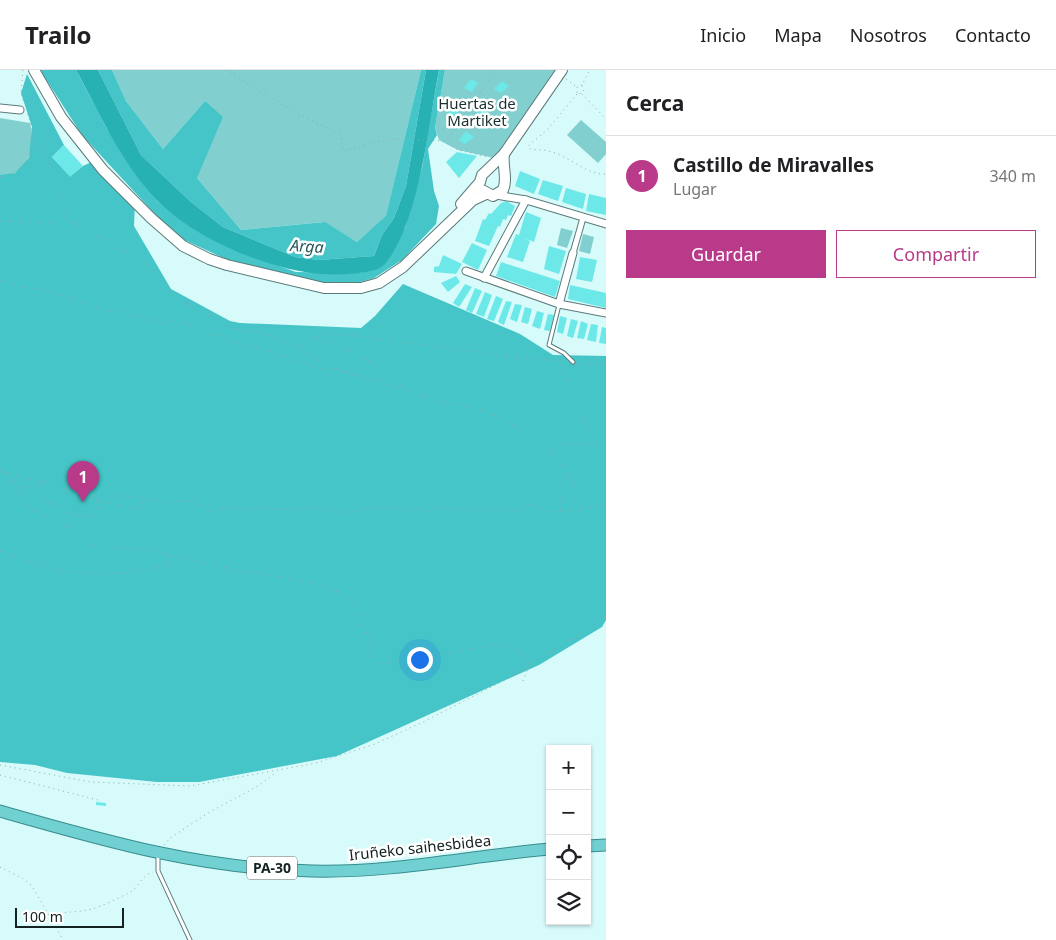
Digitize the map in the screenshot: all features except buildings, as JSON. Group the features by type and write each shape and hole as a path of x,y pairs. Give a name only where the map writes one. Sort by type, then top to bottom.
{"highway":[{"name":"Iruñeko saihesbidea","path":"0,811 158,854 238,866 312,871 391,869 546,850"},
{"path":"591,846 606,845"}],"main road":[{"path":"34,70 61,117 103,170 170,236 183,246 208,259 324,288 361,288 379,283 394,274 473,200 503,190 505,179 499,156"},
{"path":"491,194 481,189 482,175 489,170 561,72"},
{"path":"489,170 496,170 505,179"},
{"path":"436,233 480,182"}],"street":[{"path":"0,108 20,110"},
{"path":"505,179 513,193 526,200"},
{"path":"491,194 526,200 606,224"},
{"path":"484,278 526,200"},
{"path":"559,304 583,218"},
{"path":"466,271 559,304 606,314"}],"lane":[{"path":"559,304 550,345 564,353 573,362"},
{"path":"158,854 158,871 190,940"}],"path":[{"path":"23,70 21,93 32,127 65,206 65,218"},
{"path":"226,70 294,112 341,135 343,151 389,139 439,140 458,150 499,156"},
{"path":"448,138 496,70"},
{"path":"582,93 584,90 582,85 590,70"},
{"path":"561,72 577,86 577,94"},
{"path":"577,86 582,85"},
{"path":"582,93 577,94 548,129 528,146 531,150 552,150 597,174 606,174"},
{"path":"582,93 606,118"},
{"path":"0,177 15,172 26,163 33,143 32,127"},
{"path":"0,221 55,223 65,218"},
{"path":"65,218 149,266 151,272 178,298 213,317 228,328 259,332 297,347 328,366 364,378"},
{"path":"0,282 49,291 109,311 126,310 135,316 154,321 164,322 178,319 206,334 224,336 237,344 260,348 317,368 332,369 404,388 498,417 550,452 564,467 575,491 575,502"},
{"path":"297,347 321,334 348,335 560,362 606,365"},
{"path":"318,337 348,348 391,375 404,388"},
{"path":"550,452 552,445 557,444 591,445 593,447 597,445 575,404 560,362"},
{"path":"0,470 43,483"},
{"path":"5,473 9,480 20,487 37,487 48,480 72,493 90,495"},
{"path":"20,487 18,492 21,499 33,511 61,522 82,541 104,548 124,548 242,571 281,576 342,593 353,599 358,621 370,639 373,657 378,664 497,645 511,647 522,653 526,659 526,666"},
{"path":"25,487 56,508 82,516 91,517 98,512 98,501"},
{"path":"64,488 76,487 98,501 109,501 137,508 142,507 143,498"},
{"path":"109,501 121,494 163,502 197,501 203,508 212,512 232,505 242,509 316,509 351,513 362,508 420,509 427,512 434,506 480,511 496,509 522,511 526,504 537,505 547,512 583,510 584,508 606,506"},
{"path":"561,511 561,498 575,502 584,508"},
{"path":"0,551 50,568 95,575 124,574 160,566 171,561 170,556"},
{"path":"0,765 116,785 199,786 226,779 276,772 346,755 375,744 508,678 531,662 592,629 606,615"},
{"path":"523,681 531,662"},
{"path":"158,854 170,838 220,806 236,800 262,784 276,772"},
{"path":"0,775 98,800"},
{"path":"0,867 22,878 32,886 63,940"},
{"path":"50,916 60,912 94,909 129,893 134,890 140,878 158,871"}],"green space":[{"path":"112,70 421,70 386,217 357,242 324,222 241,230 197,178 205,101 163,149 126,101"},
{"name":"Huertas de Martiket","path":"445,70 556,70 494,158 458,150 439,140 435,128"},
{"path":"0,118 30,123 32,143 29,157 22,168 14,173 0,176"},
{"path":"581,120 606,142 606,154 598,163 567,135"},
{"path":"561,228 573,231 567,248 557,245"},
{"path":"583,234 594,237 590,254 579,251"}],"shaded area":[{"path":"40,70 76,70 107,129 158,201 199,232 232,249 296,272 361,273 405,228 422,168 439,70 445,70 435,128 437,135 428,149 434,191 439,206 436,224 402,260 374,278 357,283 325,284 228,260 180,238 165,225 82,135"},
{"path":"76,70 98,70 141,155 191,202 223,227 295,257 319,260 374,256 382,235 394,218 406,186 426,70 439,70 421,172 406,225 396,248 384,265 372,271 354,274 321,274 279,266 256,259 212,240 173,215 133,172 112,138"},
{"path":"98,70 112,70 126,101 163,149 205,101 223,117 197,178 241,230 325,222 357,242 386,216 421,70 426,70 406,186 394,218 382,235 374,256 319,260 295,257 223,227 191,202 141,155"},
{"path":"27,74 64,145 52,157 70,176 83,166 100,158 103,170 135,202 134,226 171,289 230,321 361,328 375,316 403,284 520,334 553,355 606,356 606,620 602,627 539,665 337,756 199,782 157,782 67,773 35,765 0,762 0,175 15,173 29,158 32,127 21,93"}],"place":[{"name":"Castillo de Miravalles","path":"83,502"}],"water label":[{"name":"Arga","path":"307,246"}]}
